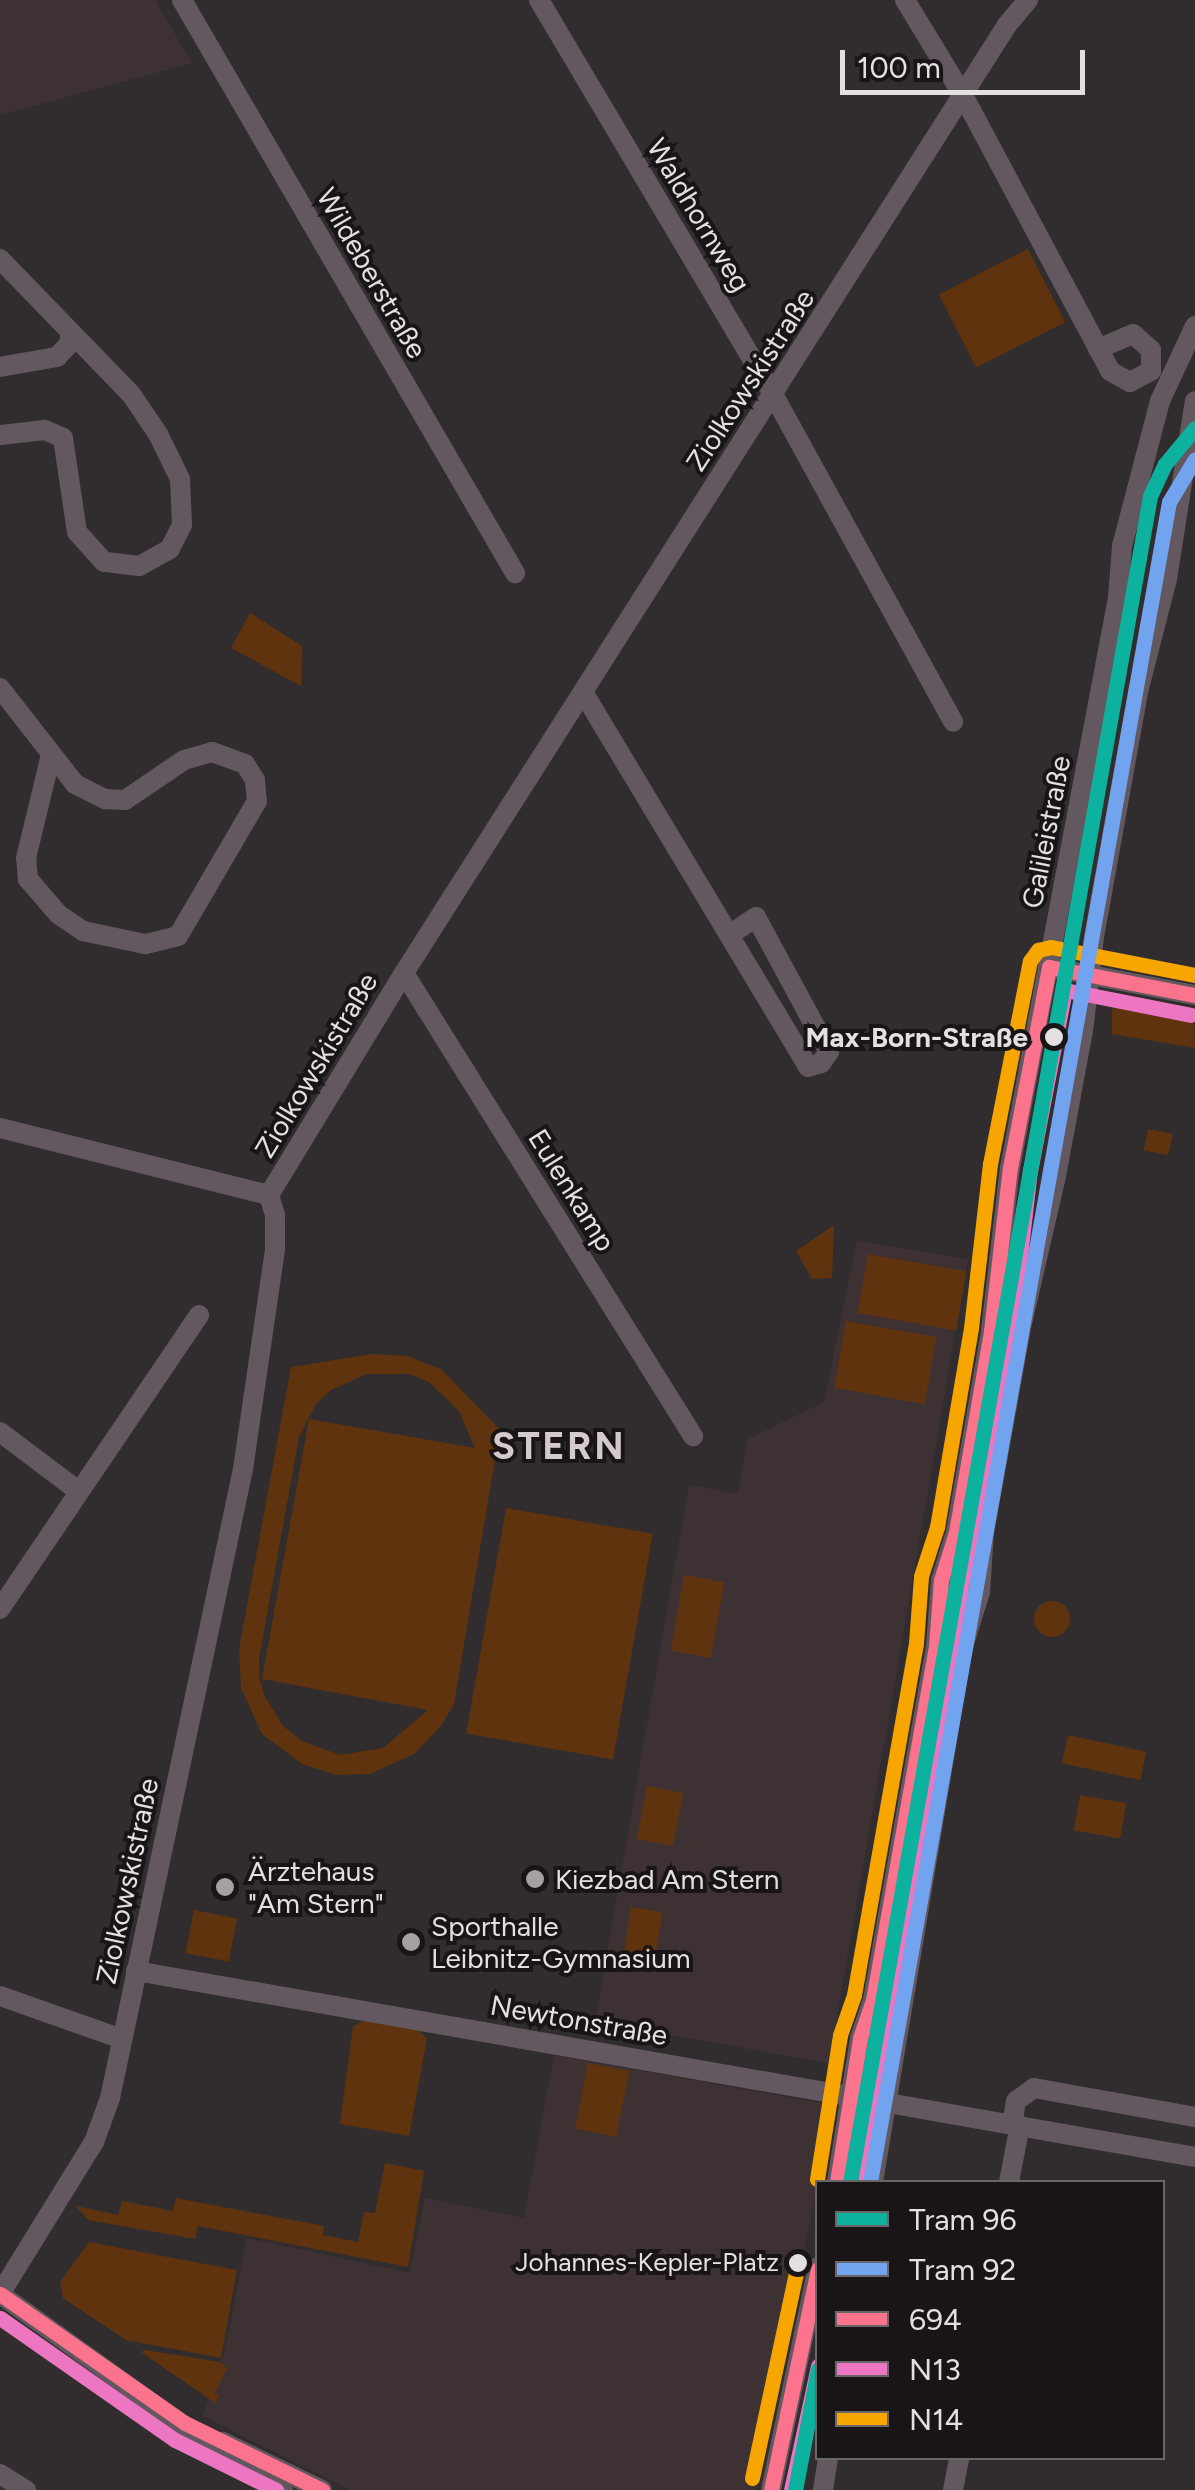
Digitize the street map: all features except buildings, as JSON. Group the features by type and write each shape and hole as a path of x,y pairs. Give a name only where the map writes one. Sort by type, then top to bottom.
{"street":[{"name":"Wildeberstraße","path":"182,0 514,573"},
{"name":"Waldhornweg","path":"539,0 773,394 953,722"},
{"path":"906,0 964,96 1098,348"},
{"name":"Ziolkowskistraße","path":"0,2294 94,2142 110,2098 255,1400 277,1232 269,1196 404,973 1017,10 1028,0"},
{"path":"0,259 132,394 180,479 182,525 170,549 139,566 104,562 77,532 63,438 45,430 0,435"},
{"name":"Galileistraße","path":"837,2180 849,2096 860,2038 873,2000 936,1646 942,1580 956,1532 991,1331 1008,1181 1118,598 1126,528 1160,402 1189,349 1195,326"},
{"path":"0,366 57,358 69,344 71,332"},
{"path":"873,2180 899,2046 901,2000 959,1670 980,1592 984,1533 1020,1332 1051,1204 1132,726 1152,621 1167,579 1195,401"},
{"path":"0,688 75,784 105,799 125,800 184,760 212,752 244,764 255,780 257,801 221,870 178,936 145,944 83,931 58,915 28,879 26,858 51,755"},
{"path":"583,692 808,1067 821,1063 829,1052 756,916 729,935"},
{"path":"1048,967 1195,995"},
{"name":"Eulenkamp","path":"404,973 693,1436"},
{"path":"0,1128 269,1196"},
{"path":"0,1609 199,1315"},
{"path":"0,1432 77,1490"},
{"name":"Newtonstraße","path":"136,1971 1195,2157"},
{"path":"0,1996 122,2039"},
{"path":"1010,2180 1016,2101 1034,2088 1195,2117"},
{"path":"771,2490 815,2281"},
{"path":"0,2294 185,2423 237,2464 282,2490"},
{"path":"185,2423 322,2490"},
{"path":"823,2490 828,2460"},
{"path":"953,2490 959,2460"},
{"path":"0,2474 26,2490"}],"shaded area":[{"path":"0,0 155,0 192,63 0,115"},
{"path":"1028,249 1065,322 976,367 939,294"},
{"path":"250,613 302,646 301,686 231,648"},
{"path":"1118,997 1194,1008 1195,1048 1112,1034 1112,1011"},
{"path":"1148,1129 1173,1134 1168,1155 1144,1151"},
{"path":"834,1225 832,1278 812,1279 796,1251"},
{"path":"857,1241 968,1259 829,2063 595,2022 689,1485 738,1494 748,1439 824,1402"},
{"path":"868,1254 966,1271 956,1330 858,1313"},
{"path":"846,1321 937,1337 925,1404 834,1388"},
{"path":"372,1354 408,1356 442,1370 500,1430 454,1704 441,1726 414,1754 370,1774 336,1775 302,1764 262,1734 241,1688 239,1649 291,1367","holes":["367,1374 409,1374 429,1382 459,1411 475,1448 309,1419 262,1679 428,1710 383,1748 340,1755 302,1741 283,1726 264,1695 259,1676 299,1437 316,1404 331,1390"]},
{"path":"506,1508 653,1534 613,1759 466,1734"},
{"path":"684,1575 724,1582 711,1658 671,1651"},
{"path":"1052,1601 1064,1607 1070,1619 1064,1631 1052,1637 1040,1631 1034,1619 1040,1607"},
{"path":"1068,1735 1146,1752 1140,1780 1062,1763"},
{"path":"647,1786 683,1793 673,1846 637,1839"},
{"path":"1080,1795 1126,1803 1120,1839 1074,1830"},
{"path":"631,1907 663,1912 654,1969 622,1964"},
{"path":"194,1910 237,1918 229,1962 186,1953"},
{"path":"363,2021 417,2030 427,2038 409,2136 340,2124 353,2026"},
{"path":"554,2055 820,2103 830,2120 756,2490 350,2490 203,2416 224,2355 247,2238 410,2273 425,2198 524,2218"},
{"path":"588,2063 629,2071 616,2137 575,2129"},
{"path":"385,2163 424,2171 408,2267 198,2226 195,2239 88,2220 76,2206 118,2215 122,2201 173,2211 176,2198 324,2226 323,2235 358,2242 364,2212 375,2213"},
{"path":"89,2242 237,2270 221,2358 126,2340 63,2298 60,2282"},
{"path":"141,2352 220,2362 227,2368 215,2393 219,2396 215,2403"}],"tram line":[{"name":"96","path":"850,2180 1150,496 1165,464 1195,428"},
{"name":"92","path":"870,2180 1169,502 1195,459"},
{"name":"96","path":"795,2490 815,2385"}],"transit line":[{"name":"N14","path":"817,2179 840,2035 854,1995 916,1643 921,1576 937,1527 971,1328 990,1164 1030,961 1038,950 1051,947 1195,975"},
{"name":"694","path":"1049,967 1195,995"},
{"name":"694","path":"837,2180 860,2038 873,2000 936,1646 941,1580 956,1532 991,1331 1010,1168 1049,967"},
{"name":"N13","path":"857,2180 956,1650 961,1584 976,1535 1011,1334 1030,1171 1065,990 1191,1015"},
{"name":"N14","path":"752,2478 798,2263"},
{"name":"694","path":"771,2490 815,2283"},
{"name":"694","path":"0,2294 185,2423 322,2490"},
{"name":"N13","path":"0,2318 175,2440 276,2490"},
{"name":"N13","path":"791,2490 815,2380"}],"place":[{"name":"Max-Born-Straße","path":"1054,1037"},
{"name":"Kiezbad Am Stern","path":"535,1879"},
{"name":"Ärztehaus \"Am Stern\"","path":"225,1887"},
{"name":"Sporthalle Leibnitz-Gymnasium","path":"411,1942"},
{"name":"Johannes-Kepler-Platz","path":"798,2263"}],"district":[{"name":"STERN","path":"559,1447"}]}
